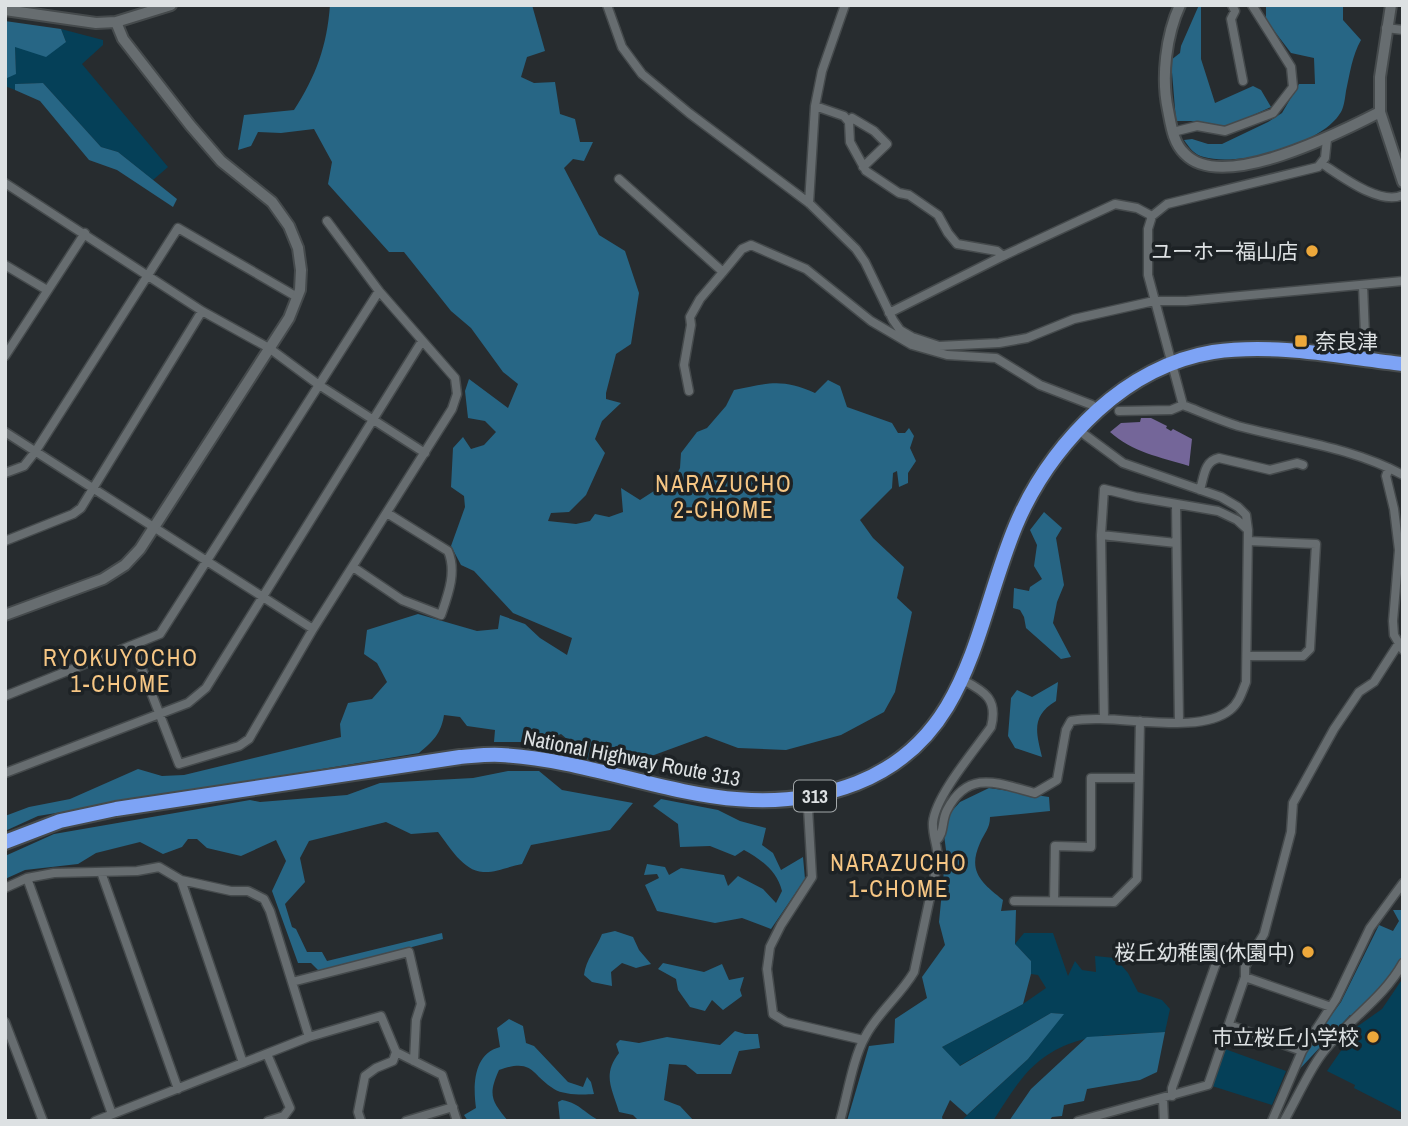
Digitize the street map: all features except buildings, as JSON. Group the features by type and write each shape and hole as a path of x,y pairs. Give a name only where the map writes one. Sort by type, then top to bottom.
{"highway":[{"name":"National Highway Route 313","path":"5,842 60,821 116,809 483,755 547,761 720,799 805,799 861,782 904,757 937,724 963,680 1016,526 1046,468 1077,429 1126,386 1170,364 1211,353 1257,350 1312,352 1403,364"}],"street":[{"path":"5,10 83,22 116,22 171,5"},
{"path":"607,5 622,47 642,74 689,113 809,203 866,262 889,313 900,330 912,337 939,346 999,343 1027,338 1074,319 1153,302 1403,281"},
{"path":"809,203 815,106 822,71 845,5"},
{"path":"1180,5 1170,37 1166,102 1177,145 1186,157 1199,163 1237,166 1279,156 1327,139 1380,112"},
{"path":"1232,5 1235,11 1231,19 1243,81"},
{"path":"1173,132 1197,126 1225,131 1273,113 1293,87 1291,67 1252,5"},
{"path":"1391,5 1380,77 1380,112 1403,182"},
{"path":"5,615 103,579 125,565 140,549 289,318 297,297 302,270 298,248 289,226 272,202 221,161 197,134 123,39 116,22"},
{"path":"1386,28 1403,30"},
{"path":"815,106 844,116 849,121 850,142 863,167 899,193 909,195 938,215 947,233 957,244 997,251 1003,256"},
{"path":"849,121 852,118 874,131 887,144 863,167"},
{"path":"1183,405 1153,302 1148,275 1148,229 1152,216 1167,204 1318,167 1325,158 1327,139"},
{"path":"1321,163 1381,197 1394,199 1403,195"},
{"path":"619,179 723,272"},
{"path":"5,183 202,311 269,348 319,386 425,453"},
{"path":"889,313 1115,204 1137,208 1152,216"},
{"path":"132,646 179,764 239,746 249,739 313,629 452,409 457,394 455,378 379,291 327,220"},
{"path":"5,473 24,466 35,452 178,228 297,297"},
{"path":"6,351 85,233"},
{"path":"689,391 684,365 690,317 700,299 742,249 751,245 806,269 871,321 912,345 947,355 996,358 1040,385 1092,405"},
{"path":"5,265 47,290"},
{"path":"1363,286 1366,360"},
{"path":"5,696 160,634 379,291"},
{"path":"5,541 73,514 81,508 202,311"},
{"path":"5,773 188,703 206,688 422,341"},
{"path":"1119,411 1171,410 1183,405 1236,425 1370,458 1403,475"},
{"path":"936,841 941,837 946,811 969,785 982,781 1035,793 1057,780 1066,730 1070,722 1104,719 1205,721 1230,711 1237,703 1246,682 1246,515 1238,507 1200,490 1124,463 1077,429"},
{"path":"5,432 313,629"},
{"path":"1200,490 1208,463 1219,458 1270,470 1297,463 1303,465"},
{"path":"1078,1121 1108,1117 1208,1085 1245,977 1245,967 1264,934 1291,832 1293,803 1334,729 1359,692 1374,682 1401,647 1394,635 1393,621 1399,550 1394,509 1386,476 1389,468"},
{"path":"1104,719 1101,535 1104,489 1218,511 1237,520 1248,530"},
{"path":"1176,504 1180,722"},
{"path":"353,567 402,600 441,615 450,592 451,558 448,551 387,513"},
{"path":"1101,535 1176,543"},
{"path":"1247,656 1303,656 1310,649 1316,544 1248,541"},
{"path":"840,1121 863,1040 914,972 938,860 933,832 936,809 992,727 995,713 993,703 963,680"},
{"path":"1014,901 1114,902 1137,879 1140,721"},
{"path":"1054,901 1055,846 1091,847 1091,778 1139,778"},
{"path":"805,799 808,808 812,877 770,947 767,969 773,1014 786,1022 863,1040"},
{"path":"5,888 27,878 54,873 159,867 181,880 231,891 248,891 264,899 270,911 309,1037"},
{"path":"101,872 178,1088"},
{"path":"27,878 112,1114"},
{"path":"181,880 243,1063"},
{"path":"1272,1121 1302,1051 1331,1007 1370,928 1403,883"},
{"path":"292,982 409,952 421,1004 416,1020 414,1061"},
{"path":"1172,1096 1172,1088 1220,952 1250,957"},
{"path":"1284,1121 1319,1058 1354,1019 1369,1007 1403,963"},
{"path":"1245,977 1331,1007"},
{"path":"95,1121 309,1037 381,1016 396,1052 442,1075 457,1121"},
{"path":"5,1021 43,1121"},
{"path":"1229,1025 1302,1051"},
{"path":"361,1121 358,1112 365,1076 393,1061 396,1052"},
{"path":"267,1054 290,1108 284,1116 268,1121"},
{"path":"1163,1099 1164,1121"},
{"path":"406,1121 453,1107"}],"shaded area":[{"path":"330,5 532,5 545,51 527,57 521,77 534,83 555,82 560,114 575,119 580,142 593,142 584,161 573,159 564,168 599,235 625,251 639,293 631,344 616,354 606,393 606,399 621,403 602,421 595,439 605,453 586,495 569,512 551,513 548,521 576,524 590,521 595,514 609,517 623,512 621,488 640,500 654,491 671,486 680,468 681,453 697,432 707,428 726,406 734,390 775,383 793,385 815,393 828,380 840,386 847,407 892,423 898,433 905,433 909,428 914,436 910,448 916,461 908,473 908,483 899,487 897,471 893,473 892,488 860,520 873,538 904,567 897,598 912,612 895,692 884,712 841,735 786,750 738,748 706,736 635,762 611,754 587,759 573,757 574,745 561,734 542,742 494,742 495,730 467,726 460,717 444,715 436,737 419,753 38,816 5,831 5,816 29,807 70,799 138,769 162,776 184,775 341,737 340,724 348,703 372,699 387,682 377,663 364,654 367,630 418,614 477,631 498,629 500,615 525,624 540,638 567,655 572,638 513,613 474,571 461,565 451,546 465,507 464,496 451,487 453,448 463,437 471,449 484,445 496,432 485,421 468,418 465,391 469,379 508,408 518,384 503,372 471,328 451,311 404,252 389,252 328,184 332,162 314,129 281,133 258,132 251,146 238,150 244,115 294,110 319,60"},
{"path":"1199,5 1201,59 1215,103 1253,86 1261,90 1271,107 1225,128 1191,121 1176,121 1171,60 1180,53"},
{"path":"1266,5 1343,5 1343,20 1361,40 1355,52 1342,110 1331,124 1316,134 1278,151 1237,159 1200,156 1184,140 1222,144 1282,113 1299,84 1315,84 1314,58 1291,53 1266,20"},
{"path":"5,21 61,29 66,42 46,57 15,47 16,74 5,79"},
{"path":"61,29 103,40 103,45 82,64 168,167 153,180 118,152 101,147 43,83 15,84 15,90 5,86 5,79 16,73 15,47 66,42"},
{"path":"43,83 101,147 118,152 177,199 173,207 117,170 89,160 40,101 15,90 15,84"},
{"path":"1141,418 1151,418 1171,431 1173,429 1192,439 1189,466 1137,449 1110,432 1121,423 1140,422"},
{"path":"1044,512 1062,528 1056,538 1064,585 1053,623 1071,657 1061,659 1026,628 1020,610 1013,608 1014,588 1029,591 1030,587 1042,579 1034,566 1037,545 1030,530"},
{"path":"1058,682 1056,701 1042,713 1037,725 1042,757 1015,748 1008,736 1011,698 1017,690 1032,697"},
{"path":"508,771 539,771 562,790 633,803 610,830 531,845 522,864 488,872 476,871 463,863 438,832 411,834 386,822 309,841 300,858 305,882 285,904 292,927 296,929 307,952 322,952 327,961 442,933 443,939 319,971 311,963 298,963 272,891 286,861 276,840 241,856 207,848 197,839 188,839 182,847 163,854 140,842 96,853 78,864 25,870 5,879 5,856 54,834 250,800 260,802 347,795 380,783 473,778"},
{"path":"989,788 1049,797 1050,811 990,817 975,862 983,882 1003,900 1001,911 1016,910 1015,944 1031,961 1031,974 1023,1004 942,1047 960,1066 1051,1013 1064,1014 1028,1059 967,1115 950,1100 942,1117 943,1121 847,1121 869,1046 894,1043 895,1019 927,998 922,977 945,945 939,922 946,850 944,835 951,812 960,802"},
{"path":"661,799 718,810 740,821 766,828 762,845 773,853 781,870 803,857 805,879 771,929 742,918 715,923 657,911 645,885 659,878 657,874 644,875 647,864 665,867 669,875 681,868 724,875 728,886 738,876 763,889 776,903 782,891 768,867 744,850 735,856 710,846 680,847 678,824 653,806"},
{"path":"1403,907 1404,951 1395,971 1366,1005 1354,1016 1350,1015 1296,1073 1306,1050 1341,1002 1379,925 1393,931 1399,921 1393,910 1401,910"},
{"path":"615,931 633,937 639,950 651,964 636,968 622,963 611,972 612,986 592,982 584,975 589,959 602,934"},
{"path":"1024,933 1053,933 1068,976 1075,961 1082,970 1096,972 1095,956 1115,958 1128,973 1138,992 1162,1000 1170,1009 1165,1032 1089,1038 1055,1050 1024,1076 993,1121 961,1121 1028,1059 1063,1014 1051,1013 959,1066 942,1047 1023,1004 1046,988 1038,975 1031,974 1031,961 1015,944"},
{"path":"663,963 704,972 722,964 729,980 744,977 740,990 742,996 723,1010 712,1000 705,1011 690,1007 678,990 676,979 658,969"},
{"path":"1403,978 1401,1112 1327,1071 1358,1026 1382,1009"},
{"path":"509,1019 523,1026 526,1043 534,1046 568,1082 583,1087 587,1077 594,1094 558,1091 531,1069 510,1067 499,1070 493,1086 495,1102 508,1121 468,1121 464,1115 476,1108 475,1081 480,1064 484,1056 500,1047 497,1028"},
{"path":"735,1031 758,1034 760,1048 739,1051 731,1074 697,1074 686,1065 669,1064 664,1100 680,1106 694,1121 639,1121 633,1115 619,1112 611,1089 610,1075 619,1053 616,1044 620,1040 639,1043 667,1037 720,1045"},
{"path":"1165,1032 1157,1072 1140,1080 1087,1089 1084,1101 1064,1105 1062,1116 1052,1117 1049,1121 1009,1121 1031,1089 1087,1037"},
{"path":"1225,1049 1286,1071 1272,1105 1212,1086"},
{"path":"562,1100 574,1104 601,1121 560,1121 558,1102"}],"place":[{"name":"ユーホー福山店","path":"1312,251"},
{"name":"奈良津","path":"1301,341"},
{"name":"桜丘幼稚園(休園中)","path":"1308,952"},
{"name":"市立桜丘小学校","path":"1373,1037"}],"district":[{"name":"NARAZUCHO 2-CHOME","path":"724,496"},
{"name":"RYOKUYOCHO 1-CHOME","path":"121,670"},
{"name":"NARAZUCHO 1-CHOME","path":"899,875"}]}
